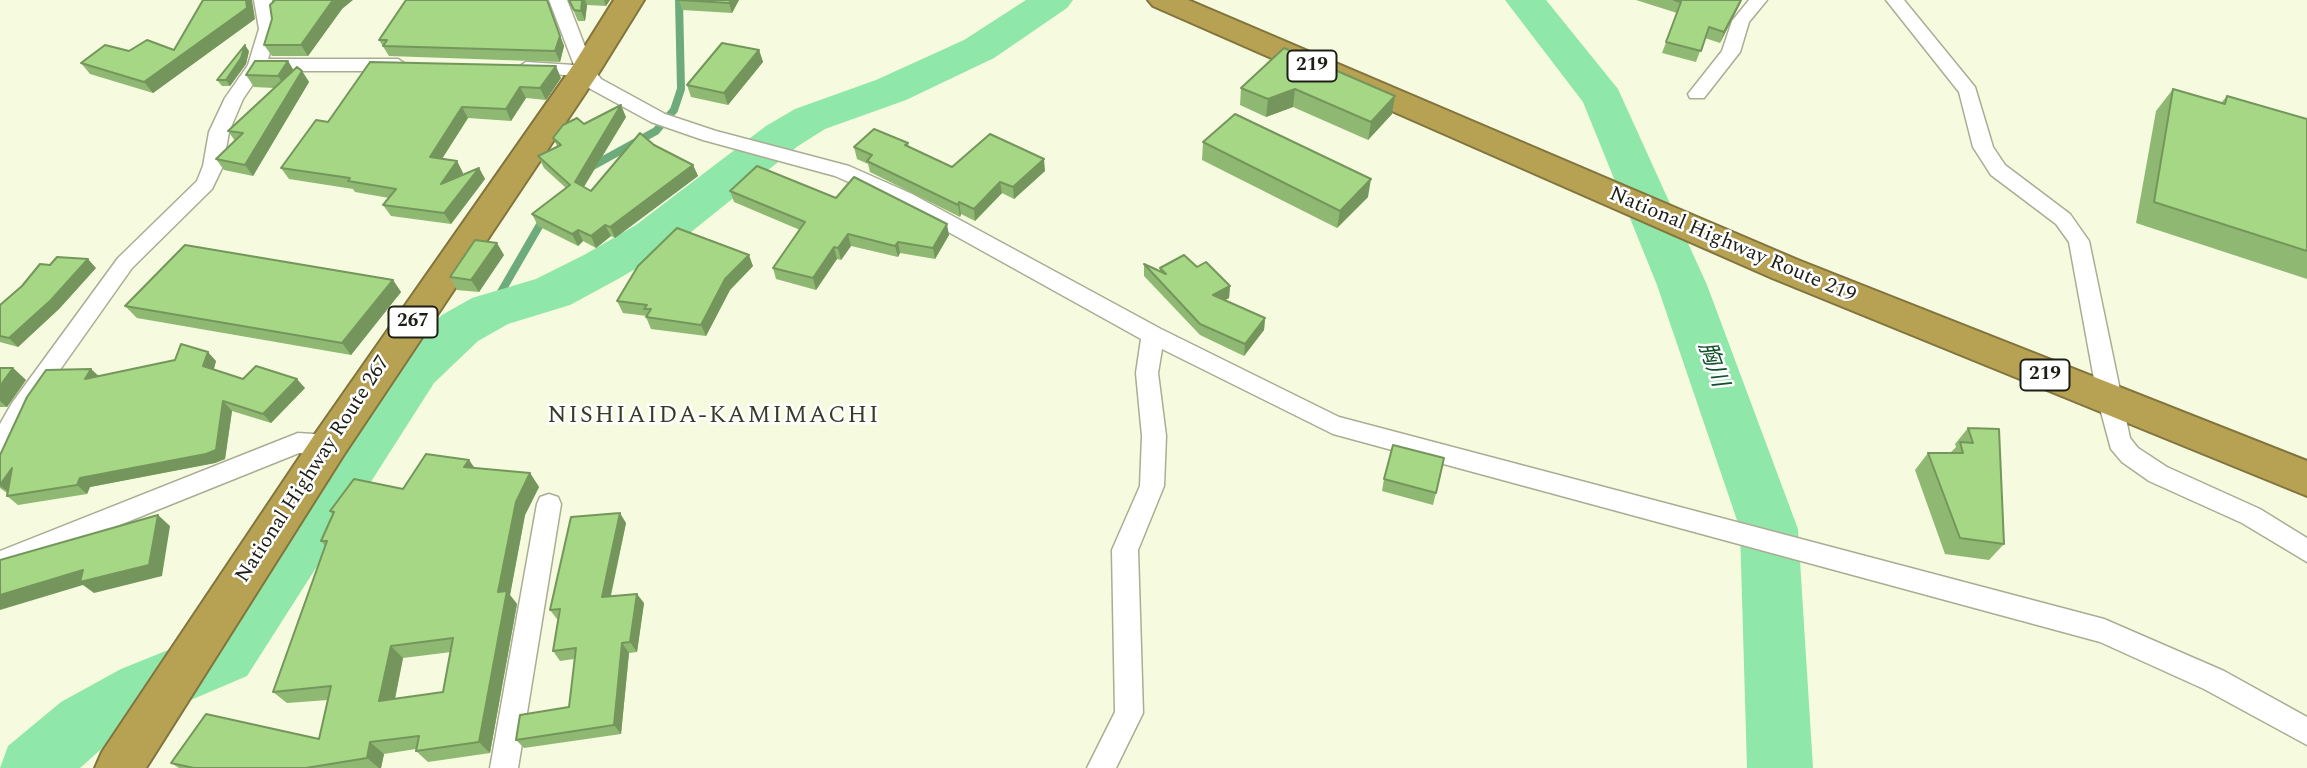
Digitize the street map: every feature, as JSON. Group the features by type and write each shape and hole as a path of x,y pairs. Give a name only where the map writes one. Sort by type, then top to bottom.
{"highway":[{"name":"National Highway Route 267","path":"119,768 329,445 585,71 629,0"},
{"name":"National Highway Route 219","path":"1163,0 1785,269 2307,479"}],"street":[{"path":"0,446 20,409 125,263 205,184 219,132 234,98 257,65 268,29 264,0"},
{"path":"558,0 585,71 594,83 666,120 842,171 905,199 1153,335 1333,425 2104,631 2214,680 2307,732"},
{"path":"1697,94 1731,52 1741,21 1758,0"},
{"path":"1895,0 1968,91 1983,147 1998,170 2063,219 2080,241 2119,442 2130,455 2158,474 2251,516 2307,551"},
{"path":"257,65 416,65"},
{"path":"508,67 585,71"},
{"path":"1101,768 1129,713 1125,550 1152,486 1154,436 1147,373 1153,335"},
{"path":"0,562 298,443 329,445"},
{"path":"503,768 549,504"}],"building":[{"path":"203,0 246,0 247,8 144,82 81,63 105,45 129,51 147,40 174,50"},
{"path":"275,0 333,0 301,45 264,45 272,19 270,5"},
{"path":"406,0 547,0 560,36 555,51 383,46 387,40 379,40"},
{"path":"569,0 582,0 581,11 574,10"},
{"path":"679,0 731,0 729,3"},
{"path":"1674,0 1741,0 1724,32 1709,27 1701,51 1666,42 1681,2"},
{"path":"722,43 759,50 724,93 687,85"},
{"path":"245,45 241,58 226,80 217,80"},
{"path":"1284,48 1395,96 1371,122 1295,89 1268,99 1241,88"},
{"path":"255,61 288,61 278,76 246,75"},
{"path":"370,62 556,66 540,88 520,87 506,109 462,107 430,157 457,161 441,184 479,168 444,213 383,205 396,189 348,181 350,178 281,168 316,120 328,122"},
{"path":"297,67 302,71 245,165 216,159 243,133 228,131"},
{"path":"2173,89 2225,104 2227,96 2307,119 2307,251 2154,202"},
{"path":"621,105 575,182 591,191 640,133 654,145 693,165 610,227 605,225 591,236 578,230 572,234 532,214 570,185 538,156 561,145 553,138 563,125 577,118 584,124"},
{"path":"1235,114 1371,179 1340,211 1203,142"},
{"path":"874,129 908,143 905,145 952,167 990,134 1044,159 1013,187 1000,182 974,209 959,202 958,205 867,161 872,155 854,147"},
{"path":"757,166 836,198 854,177 947,224 933,248 898,242 895,246 848,234 838,248 834,247 813,278 773,268 805,222 730,191"},
{"path":"677,228 749,255 725,279 701,325 646,317 651,309 644,309 647,305 617,301 638,266"},
{"path":"475,240 497,243 471,280 450,277"},
{"path":"185,245 393,280 342,343 125,306"},
{"path":"1184,255 1197,267 1206,262 1230,286 1213,295 1265,318 1245,344 1200,324 1144,264 1166,274 1160,268"},
{"path":"57,257 88,259 51,300 9,338 0,336 0,305 22,286 40,264 50,265"},
{"path":"181,344 208,352 203,366 243,379 256,366 297,379 263,414 223,401 216,450 80,478 77,485 7,496 12,468 0,485 0,455 27,397 46,370 91,369 85,379 175,360"},
{"path":"0,368 13,368 0,386"},
{"path":"1968,428 1999,429 2004,544 1960,538 1928,453 1963,453 1960,442 1973,443"},
{"path":"1393,445 1444,458 1436,493 1384,479"},
{"path":"426,454 469,460 464,467 530,473 516,502 498,592 507,591 479,742 416,751 419,736 370,742 367,758 306,768 194,768 171,763 206,714 319,739 331,686 273,692 327,541 321,541 334,512 330,511 354,479 403,489","holes":["453,638 443,692 379,701 391,646"]},
{"path":"620,513 602,597 637,594 630,642 622,643 614,725 516,740 520,715 569,707 576,648 553,651 560,609 550,610 571,517"},
{"path":"158,515 149,565 80,582 83,570 0,595 0,560"}],"waterway":[{"path":"589,168 656,131 674,110 681,89 679,0"},
{"path":"31,768 84,723 143,690 225,656 416,369 460,328 490,311 553,292 601,267 653,237 782,136 810,119 891,90 979,49 1053,0"},
{"name":"胸川","path":"1525,0 1603,99 1682,285 1769,529 1780,768"},
{"path":"490,311 545,216"}],"district":[{"name":"NISHIAIDA-KAMIMACHI","path":"714,417"}]}
